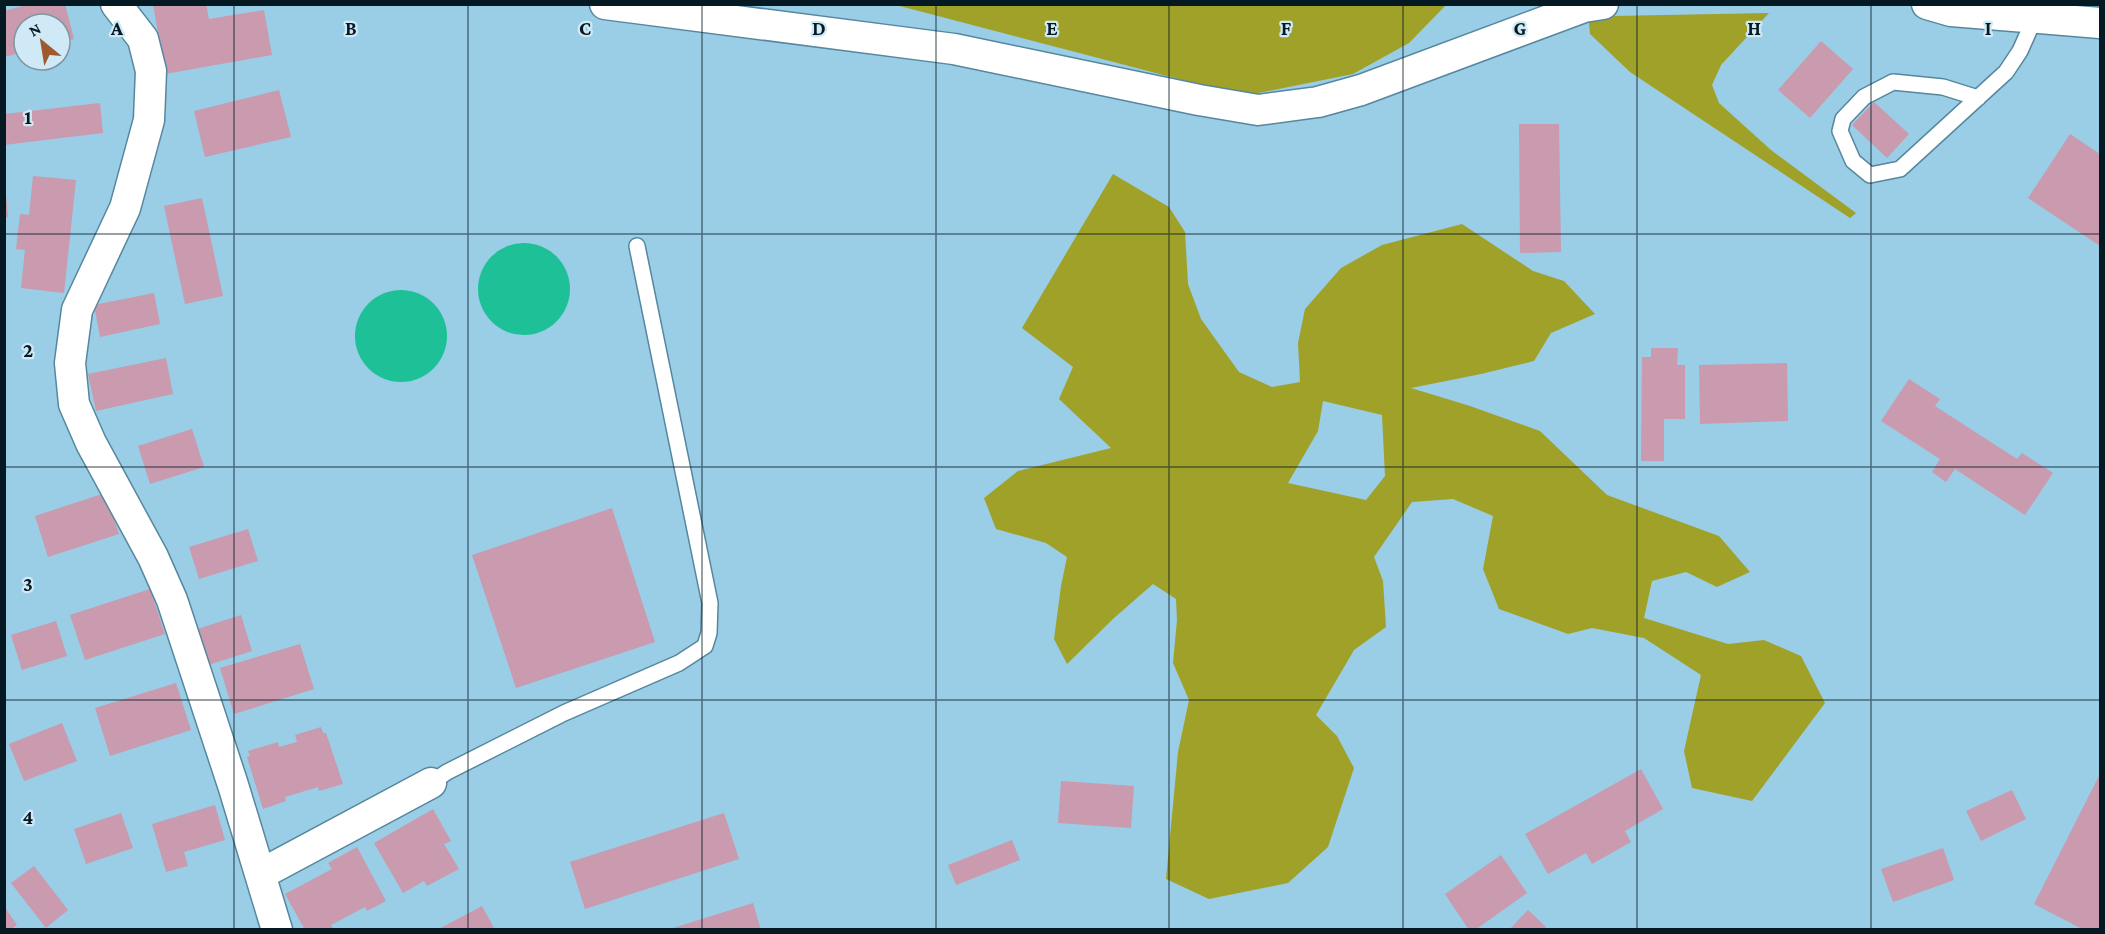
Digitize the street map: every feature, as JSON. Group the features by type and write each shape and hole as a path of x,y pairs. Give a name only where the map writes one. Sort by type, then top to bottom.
{"street":[{"path":"116,4 143,39 151,71 149,120 125,208 77,310 70,363 74,404 91,443 153,557 172,600 277,930"},
{"path":"605,4 954,49 1198,100 1258,110 1318,102 1361,90 1584,7 1603,4"},
{"path":"1927,4 1951,11 2038,12 2100,23"},
{"path":"261,874 431,783"}],"lane":[{"path":"1978,98 1943,87 1893,82 1864,97 1843,119 1840,131 1852,161 1870,175 1900,169 1978,98 2006,72 2020,51 2038,12"},
{"path":"431,783 447,772 564,713 679,663 705,646 709,633 710,603 637,246"}],"shaded area":[{"path":"896,5 1446,5 1409,43 1353,74 1254,94 1194,83"},
{"path":"1769,13 1721,65 1712,85 1719,103 1771,150 1856,213 1850,218 1630,72 1590,34 1589,22 1613,16"},
{"path":"1113,174 1169,207 1185,232 1188,284 1201,319 1239,372 1272,387 1300,382 1298,343 1305,309 1341,268 1382,245 1462,224 1533,271 1564,281 1595,314 1551,333 1534,361 1411,388 1540,431 1607,495 1719,536 1750,572 1717,587 1686,572 1652,581 1644,618 1728,644 1764,640 1801,656 1825,703 1752,801 1692,788 1684,751 1701,675 1644,638 1592,628 1568,634 1499,609 1483,569 1493,516 1453,499 1412,502 1374,557 1383,581 1386,627 1354,650 1316,715 1337,736 1354,768 1328,847 1288,883 1209,899 1166,879 1178,752 1189,700 1173,663 1177,620 1176,599 1153,584 1067,664 1054,639 1067,557 1046,543 996,529 984,498 1018,471 1111,448 1059,399 1073,367 1022,328","holes":["1323,401 1382,415 1385,476 1366,500 1288,483 1318,431"]},
{"path":"524,243 542,247 557,256 566,271 570,289 566,307 557,322 542,331 524,335 506,331 491,322 482,307 478,289 482,271 491,256 506,247"},
{"path":"401,290 419,294 434,303 443,318 447,336 443,354 434,369 419,378 401,382 383,378 368,369 359,354 355,336 359,318 368,303 383,294"}],"building":[{"path":"30,4 65,4 67,12 12,12 12,55 4,57 4,11"},
{"path":"153,4 206,4 209,19 264,10 272,55 165,74"},
{"path":"1821,41 1853,69 1810,118 1778,90"},
{"path":"279,90 291,137 205,157 194,111"},
{"path":"1874,102 1909,134 1887,158 1852,125"},
{"path":"100,103 103,133 4,145 4,114"},
{"path":"1519,124 1559,124 1561,252 1520,253"},
{"path":"2070,134 2100,154 2100,246 2028,198"},
{"path":"33,176 76,180 64,293 21,288 25,250 16,249 20,214 29,215"},
{"path":"4,195 6,195 8,217 4,218"},
{"path":"202,198 223,296 185,304 164,206"},
{"path":"154,293 160,324 100,337 94,305"},
{"path":"1651,348 1678,348 1677,365 1685,365 1685,419 1664,419 1664,461 1641,461 1642,357 1651,357"},
{"path":"166,358 173,394 96,411 88,374"},
{"path":"1787,363 1788,421 1700,424 1699,365"},
{"path":"1909,379 1940,399 1935,406 2017,459 2022,453 2053,473 2025,515 1955,469 1946,482 1932,472 1940,459 1881,421"},
{"path":"192,429 204,467 150,484 138,446"},
{"path":"105,493 119,534 48,557 35,516"},
{"path":"612,508 655,642 516,688 472,555"},
{"path":"248,529 258,561 199,579 189,547"},
{"path":"150,589 165,634 85,660 70,615"},
{"path":"241,615 252,651 199,668 188,632"},
{"path":"56,621 67,656 22,670 11,635"},
{"path":"300,644 314,689 234,714 220,668"},
{"path":"176,683 191,730 110,756 95,708"},
{"path":"62,723 77,761 24,781 9,744"},
{"path":"321,727 323,733 326,733 343,784 319,791 318,787 285,797 286,801 263,809 247,757 250,756 248,751 278,742 279,747 297,742 295,735"},
{"path":"1641,769 1663,809 1625,831 1631,842 1592,864 1586,853 1548,874 1525,834"},
{"path":"2100,774 2100,930 2084,930 2034,904"},
{"path":"1061,781 1134,786 1131,828 1058,823"},
{"path":"2012,790 2026,819 1981,841 1966,811"},
{"path":"215,805 225,840 184,852 188,866 166,872 152,824"},
{"path":"433,809 451,841 444,844 459,869 427,886 424,881 403,893 374,843"},
{"path":"121,813 133,848 86,864 74,829"},
{"path":"724,813 739,859 585,909 570,862"},
{"path":"1012,840 1020,860 956,885 948,865"},
{"path":"357,847 386,901 367,911 365,907 331,925 334,930 305,930 285,894 332,869 328,863"},
{"path":"1943,848 1954,880 1893,902 1881,869"},
{"path":"1501,855 1527,893 1475,930 1469,930 1445,894"},
{"path":"34,866 68,910 46,928 11,883"},
{"path":"753,903 761,930 670,930 670,929"},
{"path":"4,906 17,925 10,930 4,930"},
{"path":"482,906 495,930 437,930"},
{"path":"1528,910 1546,927 1543,930 1509,930"}]}
